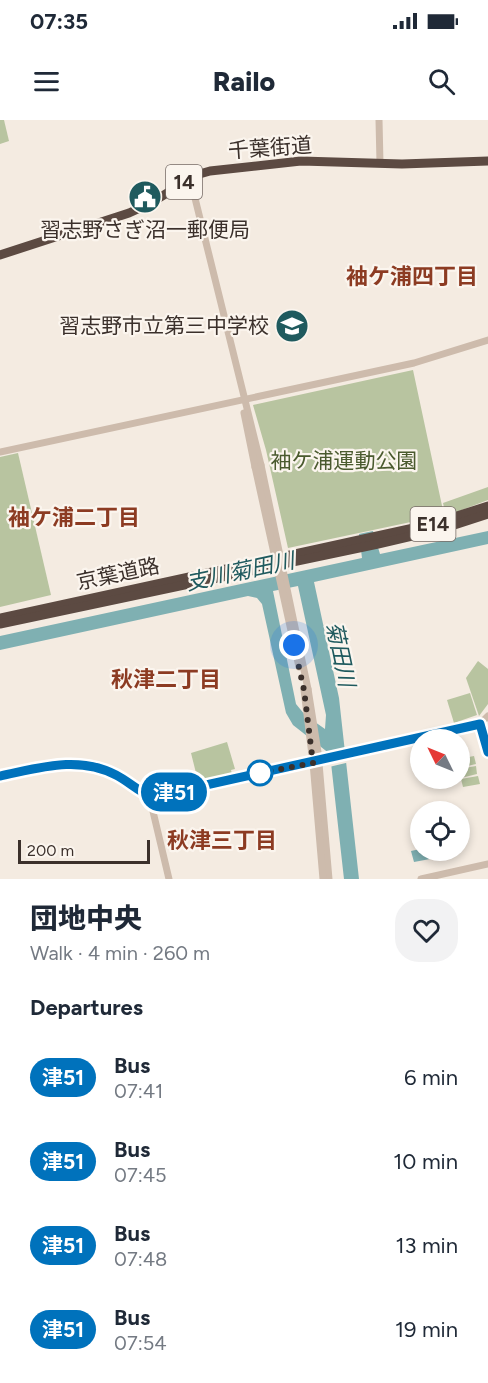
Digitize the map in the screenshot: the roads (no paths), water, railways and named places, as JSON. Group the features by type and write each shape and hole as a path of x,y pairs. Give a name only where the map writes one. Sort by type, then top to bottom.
{"highway":[{"name":"千葉街道","path":"0,255 142,208 188,179 210,171 301,161 380,163 488,161"},
{"name":"京葉道路","path":"377,540 488,506"},
{"name":"京葉道路","path":"0,624 377,540 442,529 488,514"},
{"name":"京葉道路","path":"0,618 359,544"}],"street":[{"path":"379,120 380,163"},
{"path":"188,179 243,400 306,690 315,752 320,761 329,879"},
{"path":"0,452 414,363 488,340"},
{"path":"0,776 51,765 79,764 116,775 152,797 480,724 488,716"},
{"path":"480,724 488,752"},
{"path":"320,761 323,879"},
{"path":"152,797 151,803 169,879"},
{"path":"421,879 488,864"}],"water":[{"path":"373,531 380,554 488,531 488,544 314,582 339,698 359,879 344,879 330,754 293,725 286,713 262,604 257,598 248,596 0,650 0,636 362,558 359,534","holes":["298,586 326,715 325,729 305,715 296,704 273,591"]}],"place":[{"name":"習志野さぎ沼一郵便局","path":"145,197"},
{"name":"習志野市立第三中学校","path":"292,326"}],"district":[{"name":"袖ケ浦四丁目","path":"412,276"},
{"name":"袖ケ浦二丁目","path":"74,517"},
{"name":"秋津二丁目","path":"166,679"},
{"name":"秋津三丁目","path":"222,840"}],"park label":[{"name":"袖ケ浦運動公園","path":"344,461"}],"water label":[{"name":"支川菊田川","path":"240,571"},
{"name":"菊田川","path":"341,654"}]}
